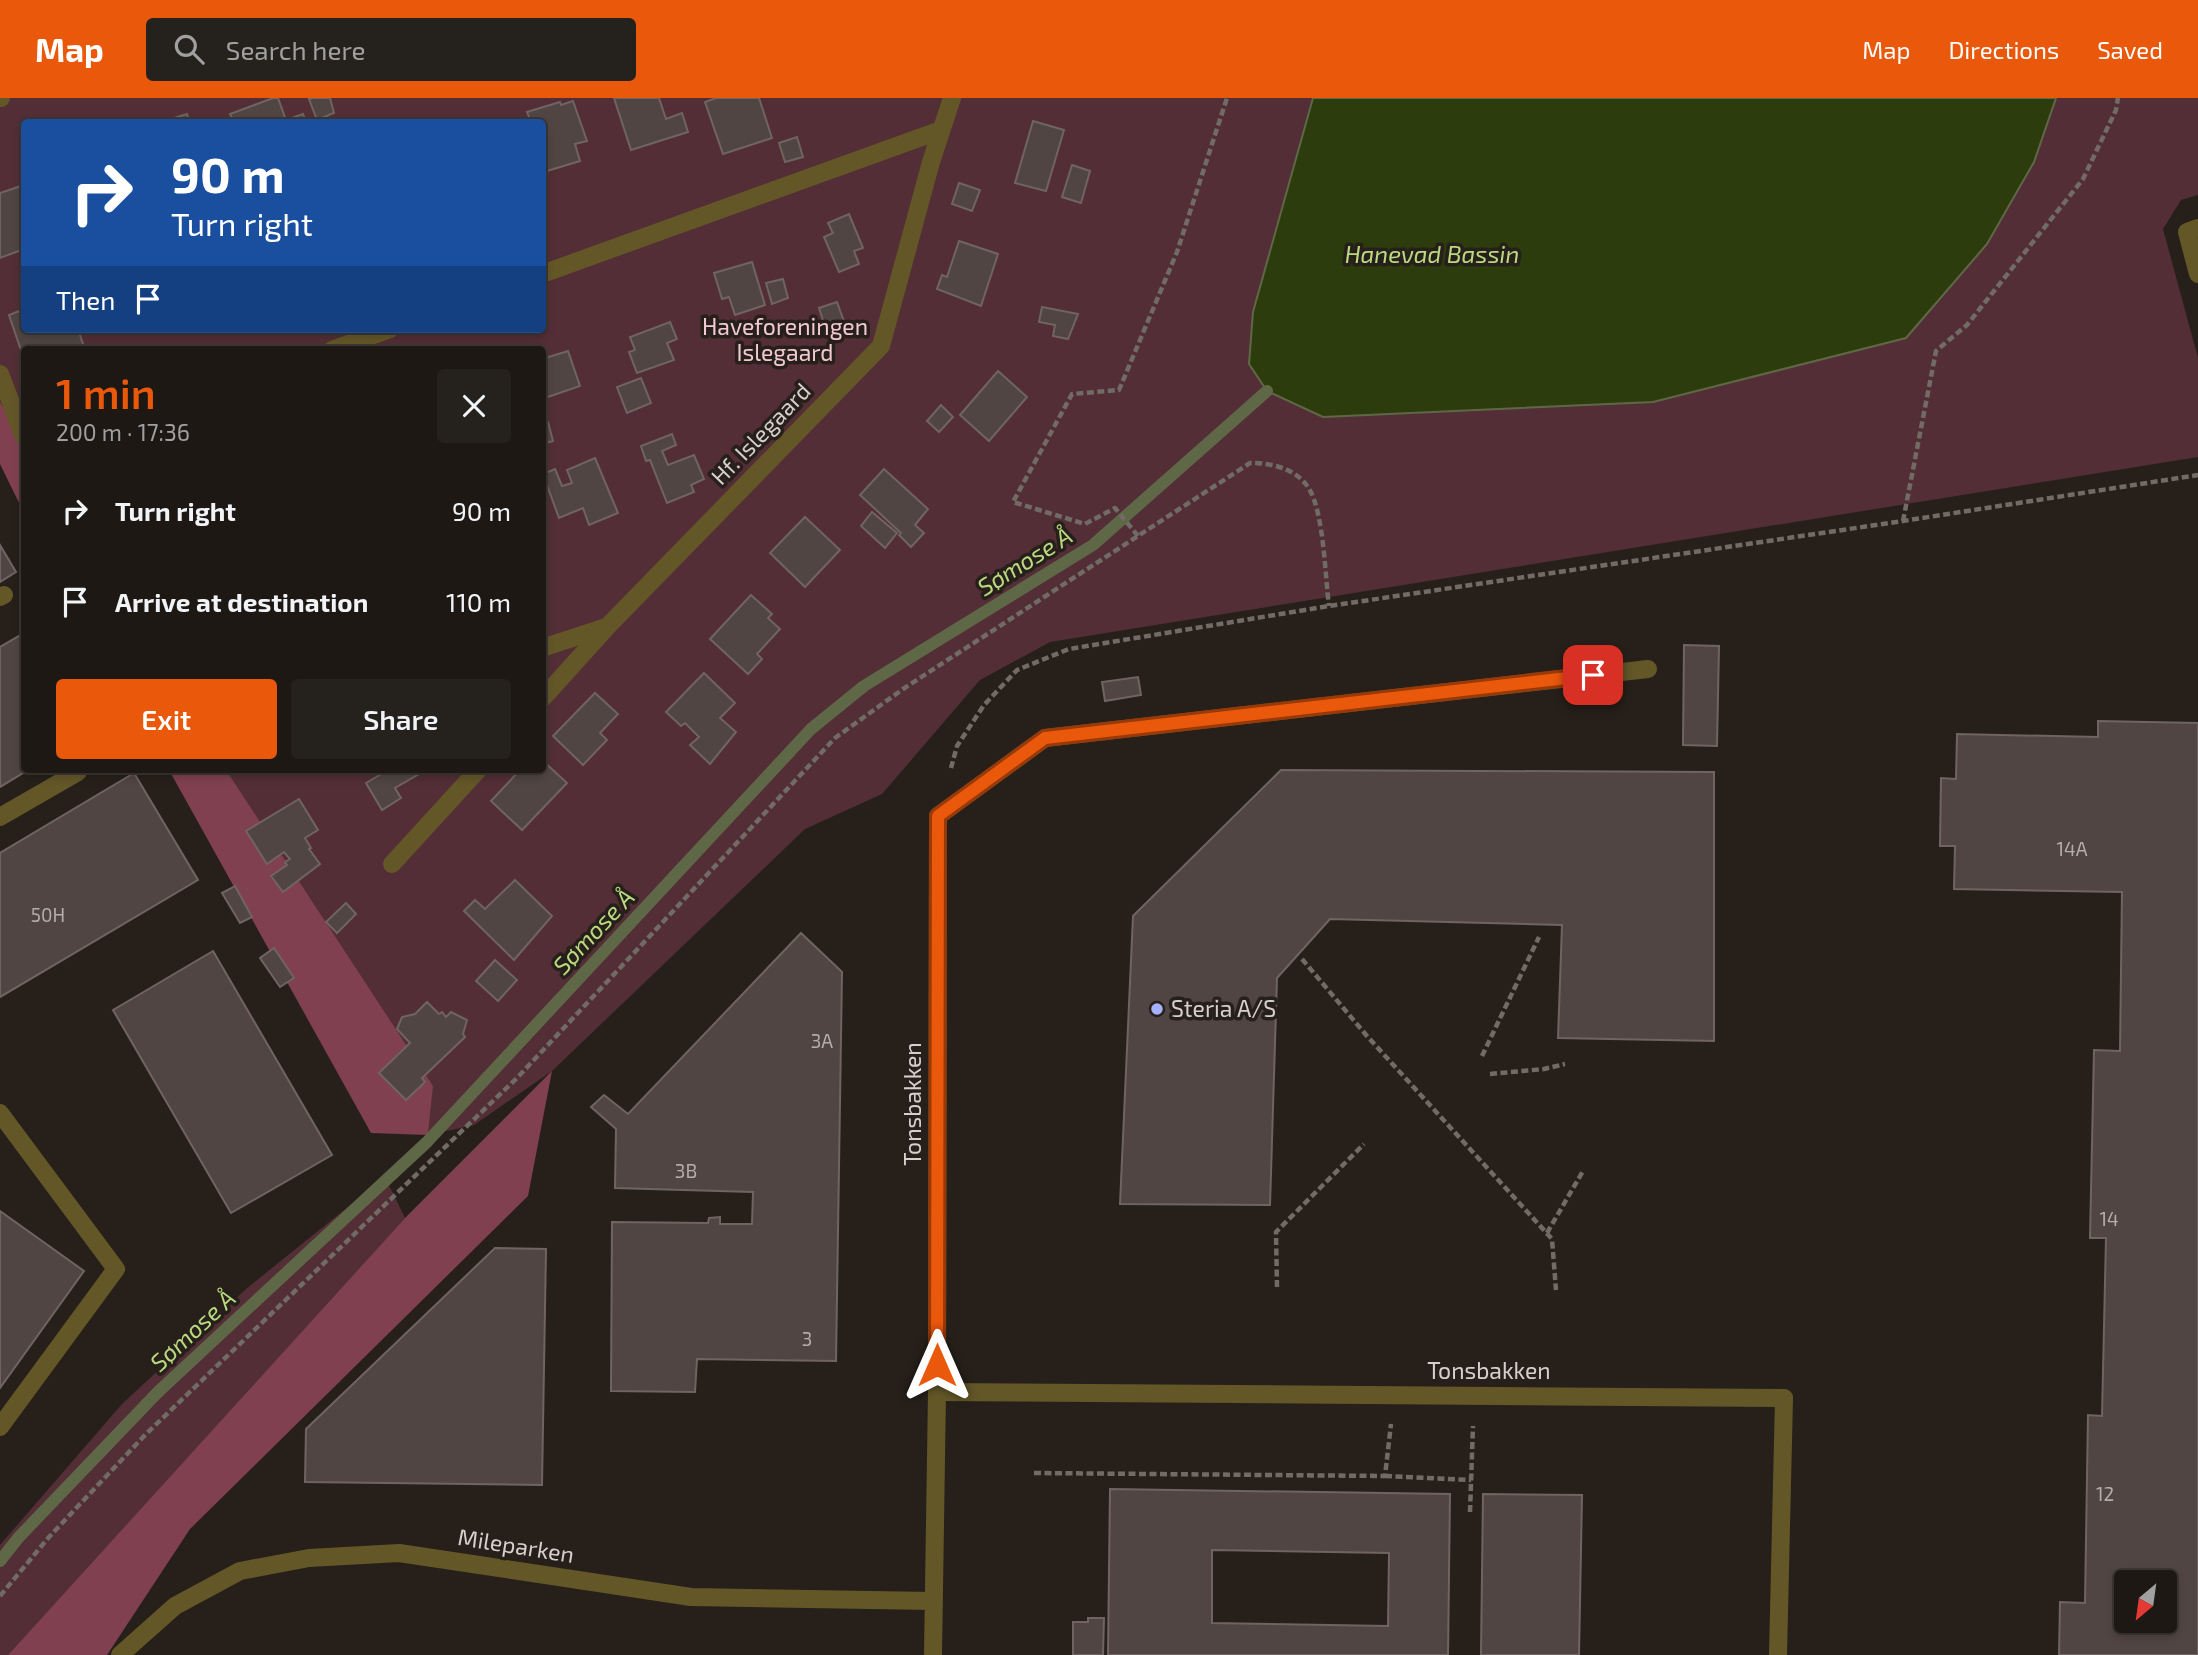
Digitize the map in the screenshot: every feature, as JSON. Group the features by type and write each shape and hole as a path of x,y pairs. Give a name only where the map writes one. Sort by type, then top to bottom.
{"street":[{"name":"Hf. Islegaard","path":"546,695 607,627 881,345 952,98"},
{"path":"546,273 942,130"},
{"path":"2198,228 2187,232 2198,274"},
{"path":"343,346 379,333"},
{"path":"0,374 21,429"},
{"name":"Hf. Islegaard","path":"546,647 607,627"},
{"path":"938,816 1045,738 1648,668"},
{"path":"0,817 76,773"},
{"path":"392,864 475,773"},
{"name":"Tonsbakken","path":"933,1655 937,1392 938,816"},
{"path":"0,1113 116,1269 0,1427"},
{"name":"Tonsbakken","path":"937,1392 1784,1398 1778,1655"},
{"name":"Mileparken","path":"120,1655 174,1606 240,1571 309,1558 399,1553 691,1597 933,1601"}],"path":[{"path":"1138,536 1115,508 1086,524 1013,502 1072,394 1119,390 1177,252 1227,98"},
{"path":"1903,522 1936,351 1967,325 2083,179 2116,110 2118,98"},
{"path":"0,1596 49,1537 146,1434 517,1078 835,738 903,689 1250,463 1270,463 1292,472 1308,487 1318,511 1329,606"},
{"path":"938,816 957,746 984,705 1017,670 1069,649 1329,606 1903,522 2198,475"},
{"path":"1482,1056 1539,937"},
{"path":"1302,959 1367,1036 1552,1239 1556,1290"},
{"path":"1490,1074 1544,1069 1565,1064"},
{"path":"1277,1287 1276,1232 1364,1144"},
{"path":"1547,1233 1583,1171"},
{"path":"1385,1476 1394,1395"},
{"path":"1470,1512 1474,1396"},
{"path":"1034,1474 1385,1476 1471,1480"}],"green space":[{"name":"Haveforeningen Islegaard","path":"0,98 1313,98 1253,312 1249,363 1267,391 1323,417 1653,402 1906,338 1987,244 2034,162 2056,98 2198,98 2198,195 2181,200 2163,229 2198,358 2198,457 1050,642 980,680 882,794 805,829 552,1071 474,1125 428,1135 432,1094 208,773 546,773 546,346 21,346 21,453 0,416"},
{"path":"385,1177 405,1218 8,1655 0,1655 0,1545 122,1404 246,1289"}],"shaded area":[{"path":"0,402 21,439 21,507 0,464"},
{"path":"171,773 228,773 433,1086 428,1135 371,1133"},
{"path":"552,1071 528,1196 190,1529 107,1655 8,1655 405,1218"}],"water":[{"name":"Hanevad Bassin","path":"1313,98 2056,98 2034,162 1987,244 1906,338 1653,402 1323,417 1267,391 1249,364 1253,312"}],"building":[{"path":"278,98 286,119 232,119 230,114"},
{"path":"330,98 334,113 317,119 309,99"},
{"path":"614,98 659,98 666,119 682,113 688,132 631,150"},
{"path":"716,98 759,98 772,138 723,154 705,102"},
{"path":"573,101 587,141 575,144 580,161 547,171 546,119 530,119 527,112 560,102 561,105"},
{"path":"187,114 188,119 171,119"},
{"path":"303,114 305,119 289,119"},
{"path":"1033,121 1064,130 1046,191 1015,183"},
{"path":"797,137 803,157 785,162 779,143"},
{"path":"1072,165 1090,171 1081,203 1062,197"},
{"path":"959,183 980,190 972,211 952,204"},
{"path":"21,186 21,250 0,258 0,193"},
{"path":"849,214 863,248 854,251 859,264 839,272 824,237 833,233 828,223"},
{"path":"959,241 998,254 981,306 937,289 942,275 947,277"},
{"path":"752,262 765,305 735,315 729,297 722,299 714,273"},
{"path":"783,279 788,298 772,304 766,283"},
{"path":"837,302 846,327 827,333 819,308"},
{"path":"1042,307 1078,314 1068,339 1053,336 1055,325 1039,322"},
{"path":"21,310 21,333 79,333 84,346 21,346 21,350 9,315"},
{"path":"670,322 677,339 667,343 674,360 637,373 629,352 635,350 630,337"},
{"path":"568,351 580,386 546,398 546,358"},
{"path":"998,371 1027,397 989,441 960,415"},
{"path":"641,378 651,403 627,413 617,387"},
{"path":"941,405 953,417 939,432 927,421"},
{"path":"548,422 553,441 546,443"},
{"path":"672,434 676,445 662,451 668,465 694,455 704,479 691,485 694,492 667,503 650,460 646,461 641,446"},
{"path":"595,458 618,513 589,525 583,508 559,518 546,482 546,473 555,469 562,486 572,483 567,470"},
{"path":"884,469 928,509 915,525 924,533 911,547 899,535 901,533 860,495"},
{"path":"872,512 897,533 885,548 861,526"},
{"path":"805,517 840,550 805,587 770,553"},
{"path":"0,545 16,572 0,582"},
{"path":"751,595 772,614 768,618 780,629 757,654 762,659 748,674 710,639"},
{"path":"21,635 23,773 0,787 0,647"},
{"path":"1684,645 1719,646 1717,746 1683,745"},
{"path":"704,673 735,703 720,718 736,732 710,764 690,745 699,737 685,723 681,726 666,712"},
{"path":"1138,677 1141,695 1105,701 1102,682"},
{"path":"595,693 618,714 600,733 607,740 583,765 553,736"},
{"path":"2098,721 2198,723 2198,1655 2059,1655 2060,1602 2085,1603 2088,1415 2102,1416 2106,1238 2090,1238 2094,1050 2120,1051 2122,892 1954,889 1955,846 1940,846 1941,778 1956,779 1957,734 2098,737"},
{"path":"546,764 567,783 522,830 491,801 517,773 546,773"},
{"path":"1281,770 1714,772 1714,1041 1558,1038 1562,925 1330,919 1277,978 1270,1205 1120,1204 1133,916"},
{"path":"134,773 198,880 0,997 0,853"},
{"path":"383,773 421,773 395,788 401,798 382,810 366,783"},
{"path":"299,799 318,830 305,838 320,864 283,892 271,876 287,865 285,862 290,859 284,852 267,864 246,831"},
{"path":"515,880 552,916 514,960 464,911 475,900 485,909"},
{"path":"235,886 252,917 240,923 222,893"},
{"path":"346,903 356,914 337,933 326,922"},
{"path":"801,933 842,972 836,1361 697,1359 695,1392 611,1391 612,1222 708,1223 709,1218 720,1217 720,1224 752,1224 753,1192 615,1188 616,1129 591,1107 604,1095 628,1114"},
{"path":"274,948 294,978 280,987 260,958"},
{"path":"213,951 332,1155 231,1213 113,1010"},
{"path":"495,960 517,980 498,1001 476,981"},
{"path":"427,1002 439,1014 442,1012 446,1017 451,1012 467,1020 463,1034 465,1037 422,1078 425,1082 406,1100 379,1073 410,1043 397,1029 402,1017 415,1014"},
{"path":"0,1211 84,1271 0,1388"},
{"path":"495,1248 546,1249 542,1485 305,1482 306,1429"},
{"path":"1110,1489 1450,1494 1448,1655 1108,1655","holes":["1212,1550 1389,1553 1388,1626 1212,1623"]},
{"path":"1483,1494 1582,1495 1579,1655 1481,1655"},
{"path":"1088,1618 1104,1618 1103,1655 1073,1655 1073,1622 1088,1622"}],"waterway":[{"name":"Sømose Å","path":"0,1561 19,1537 158,1392 427,1142 811,729 864,686 1093,545 1267,391"}],"place":[{"name":"Steria A/S","path":"1157,1009"}],"route":[{"path":"937,1365 938,816 1045,738 1593,675"}]}
